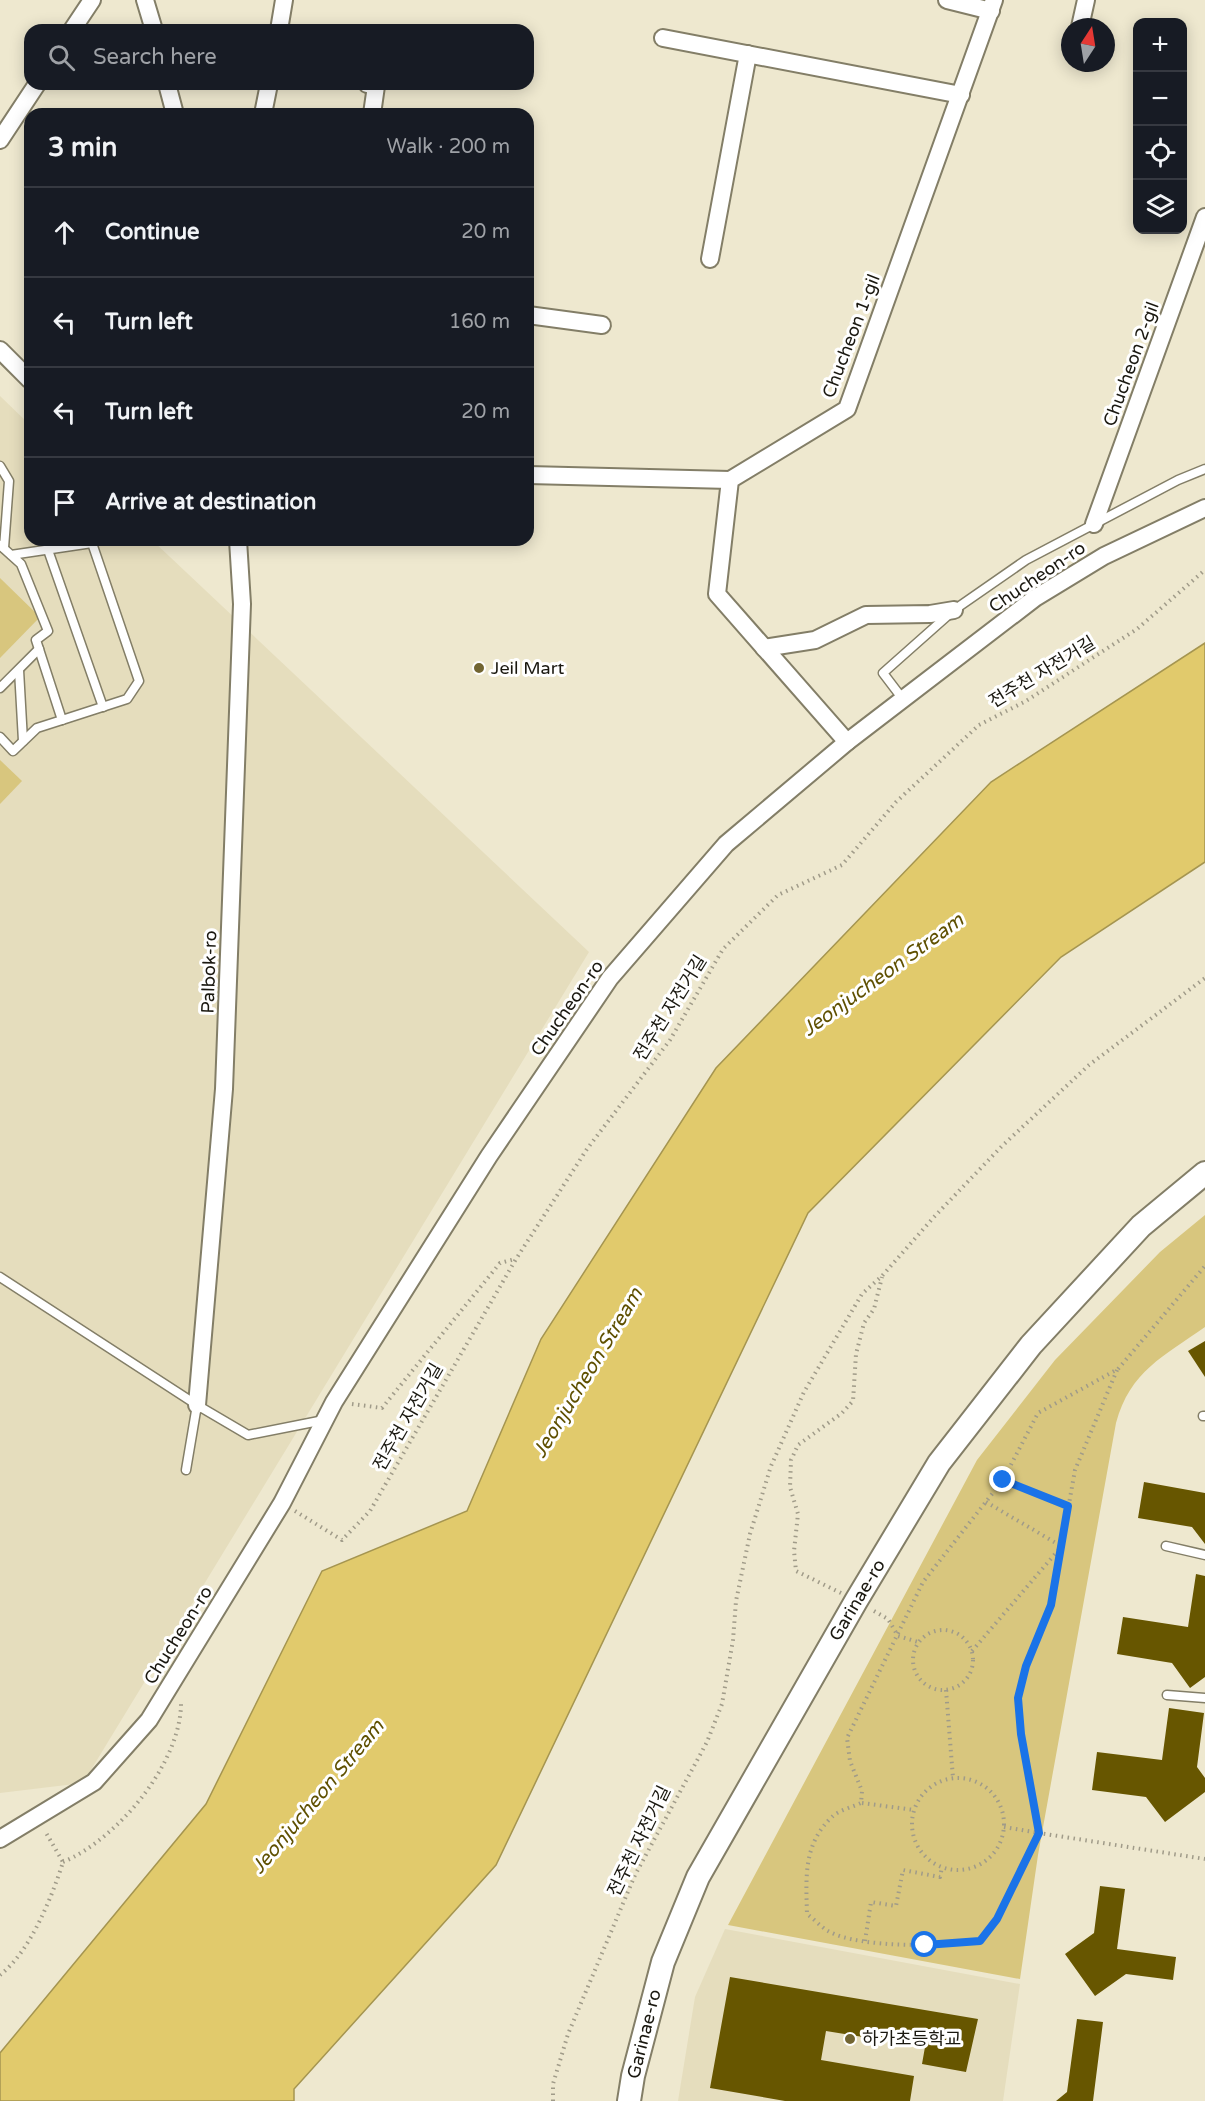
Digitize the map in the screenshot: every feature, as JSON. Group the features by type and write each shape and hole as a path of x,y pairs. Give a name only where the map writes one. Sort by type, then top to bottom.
{"street":[{"path":"76,24 92,0"},
{"path":"145,0 152,24"},
{"path":"280,24 284,0"},
{"path":"947,0 993,5"},
{"path":"1082,18 1086,0"},
{"name":"Chucheon 1-gil","path":"730,480 848,409 993,5"},
{"path":"663,38 961,95"},
{"path":"710,259 748,54"},
{"path":"0,140 33,90"},
{"path":"169,90 173,108"},
{"path":"264,108 268,90"},
{"path":"373,108 375,90"},
{"name":"Chucheon 2-gil","path":"1094,524 1205,217"},
{"path":"534,316 602,325"},
{"path":"0,350 24,374"},
{"path":"534,475 730,480 717,594 846,742"},
{"name":"Chucheon-ro","path":"0,1839 6,1838 36,1816 94,1782 149,1720 282,1503 334,1401 489,1156 610,978 726,844 846,742 1035,597 1104,556 1205,508"},
{"name":"Palbok-ro","path":"197,1406 224,1089 242,604 237,546"},
{"name":"Chucheon-ro","path":"764,648 815,640 866,615 930,614 954,610"},
{"name":"Garinae-ro","path":"629,2101 635,2065 663,1962 698,1877 856,1601 939,1463 1030,1345 1141,1226 1205,1173"}],"lane":[{"path":"0,466 9,481 2,546 21,564 48,631 36,640 62,720"},
{"name":"Chucheon-ro","path":"902,698 883,673 954,610 1026,560 1178,480 1205,469"},
{"path":"11,555 73,546"},
{"path":"0,737 13,751 37,728 127,699 139,681 93,546"},
{"path":"48,550 103,707"},
{"path":"0,688 39,649"},
{"path":"19,670 23,741"},
{"name":"Chucheon-ro","path":"0,1277 197,1406 248,1435 323,1421 334,1401"},
{"path":"186,1470 197,1406"},
{"path":"1166,1546 1205,1555"},
{"path":"1167,1695 1205,1698"}],"path":[{"name":"전주천 자전거길","path":"282,1503 342,1540 370,1510 516,1259 586,1149 670,1040 723,949 778,894 842,865 896,802 979,724 1026,701 1137,629 1205,570"},
{"name":"전주천 자전거길","path":"553,2101 553,2084 568,2034 631,1885 706,1742 722,1704 734,1640 736,1601 750,1534 771,1466 804,1392 862,1294 882,1276 934,1216 1002,1146 1081,1073 1205,978"},
{"path":"334,1401 382,1408 500,1263 516,1259"},
{"path":"914,1810 861,1803 832,1816 810,1848 805,1875 807,1914 829,1932 865,1941 925,1945 980,1941 997,1919 1039,1833 1021,1734 1018,1698 1026,1666 1051,1605 1075,1470 1086,1438 1118,1369 1205,1266"},
{"path":"830,1587 796,1571 794,1551 798,1514 790,1487 791,1460 798,1445 842,1413 854,1401 856,1354 864,1323 874,1309 882,1276"},
{"path":"861,1803 862,1791 850,1761 847,1738 923,1582 1003,1480 1038,1413 1118,1369"},
{"path":"1003,1480 1068,1506"},
{"path":"986,1502 1061,1546"},
{"path":"972,1651 1061,1546"},
{"path":"888,1618 898,1636 918,1642"},
{"path":"944,1629 962,1636 972,1651 973,1669 969,1677 955,1688 946,1690 927,1686 919,1679 913,1660 918,1642 926,1635 944,1629"},
{"path":"0,1975 7,1970 33,1932 53,1891 63,1862 80,1855 125,1818 164,1767 182,1716 180,1669"},
{"path":"946,1690 953,1778"},
{"path":"953,1778 972,1781 990,1791 998,1801 1004,1827 1001,1841 983,1863 956,1870 942,1867 929,1860 919,1848 913,1834 914,1810 925,1791 938,1782 953,1778"},
{"path":"36,1816 63,1862"},
{"path":"1004,1827 1205,1859"},
{"path":"865,1941 871,1902 896,1906 903,1870 940,1877 942,1867"}],"shaded area":[{"path":"0,396 24,419 24,546 158,546 589,952 83,1783 0,1793"},
{"path":"0,578 40,617 0,658"},
{"path":"0,760 22,781 0,804"},
{"path":"1205,1215 1205,1327 1150,1366 1130,1390 1116,1423 1038,1855 1020,1979 728,1925 977,1460 1055,1360 1160,1252"},
{"name":"하가초등학교","path":"725,1929 1020,1984 1003,2101 678,2101 695,1997"}],"water":[{"name":"Jeonjucheon Stream","path":"1205,643 1205,862 1061,957 808,1213 496,1865 294,2089 294,2101 0,2101 0,2053 206,1804 322,1571 467,1511 541,1339 716,1068 991,782"}],"building":[{"path":"1205,1341 1205,1377 1188,1351"},
{"path":"1144,1482 1205,1493 1205,1544 1192,1527 1138,1518"},
{"path":"1196,1574 1205,1576 1205,1677 1190,1688 1172,1663 1117,1654 1123,1617 1188,1627"},
{"path":"1169,1708 1204,1713 1197,1767 1205,1778 1205,1792 1165,1822 1146,1797 1092,1790 1097,1752 1162,1760"},
{"path":"1100,1886 1125,1889 1117,1949 1176,1957 1173,1980 1126,1974 1095,1996 1065,1954 1094,1933"},
{"path":"730,1977 978,2019 966,2072 922,2064 925,2047 826,2031 821,2060 914,2076 910,2101 785,2101 710,2088"},
{"path":"1077,2019 1103,2022 1093,2101 1056,2101 1067,2092"}],"place":[{"name":"Jeil Mart","path":"479,668"},
{"name":"하가초등학교","path":"850,2039"}],"route":[{"path":"925,1945 955,1945 980,1941 997,1919 1039,1833 1021,1734 1018,1698 1026,1666 1051,1605 1068,1506 1003,1480"}]}
